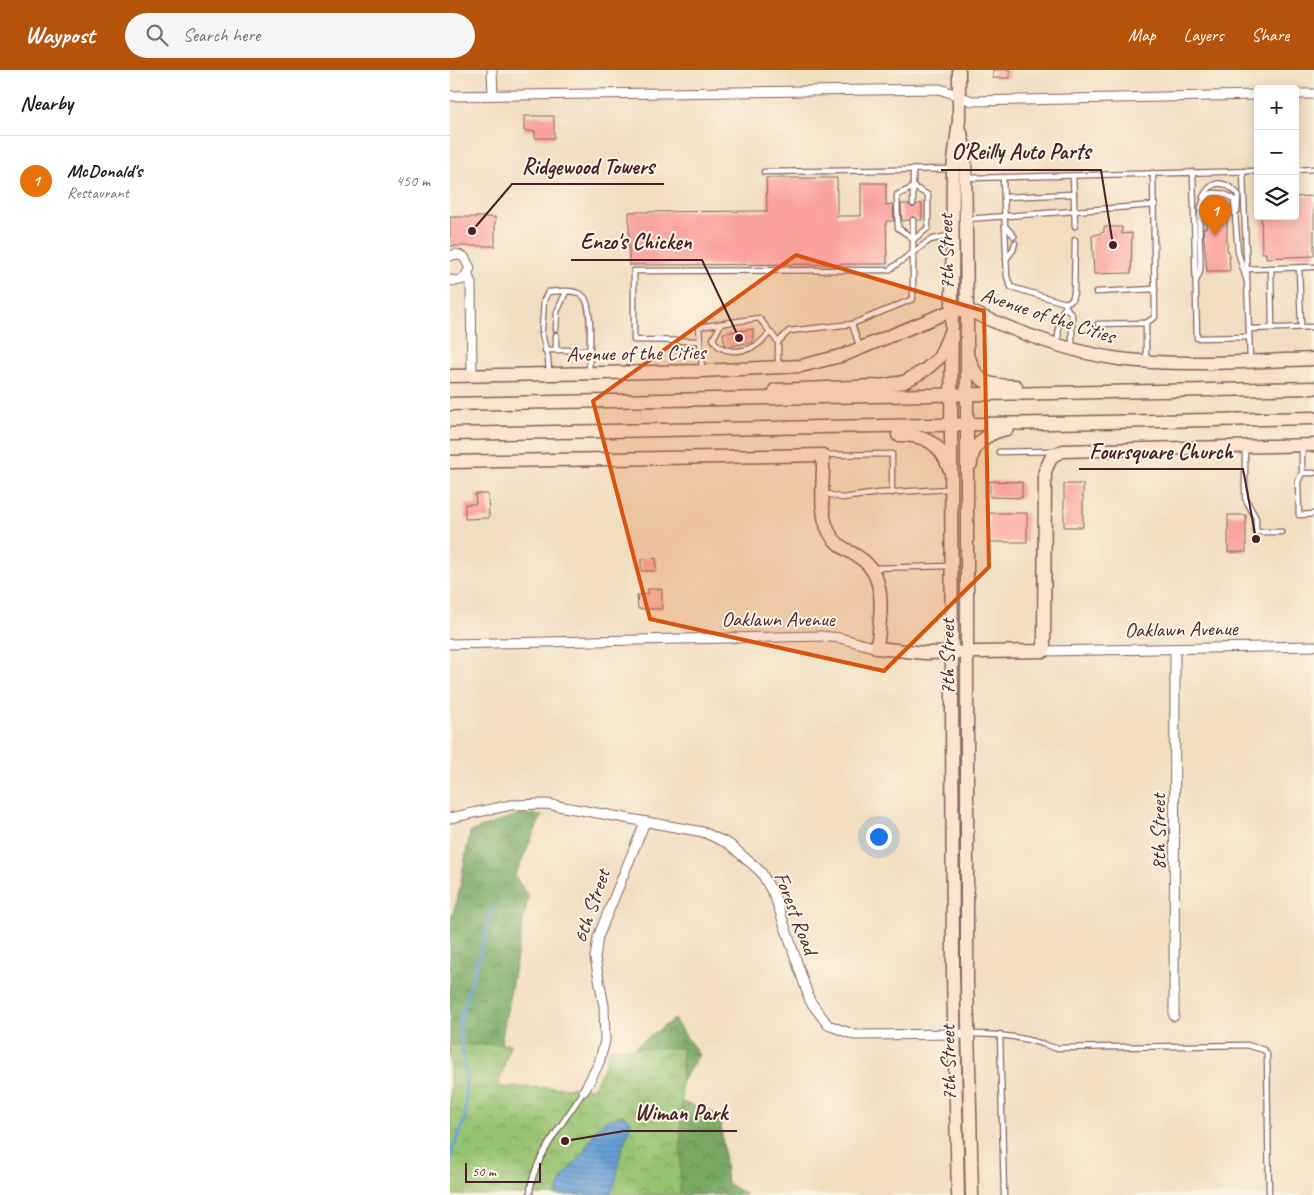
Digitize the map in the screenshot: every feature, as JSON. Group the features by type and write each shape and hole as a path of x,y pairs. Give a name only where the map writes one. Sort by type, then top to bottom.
{"main road":[{"name":"7th Street","path":"958,1195 954,1034 951,426 953,169 959,120 959,70"},
{"name":"7th Street","path":"959,120 965,152 966,219 968,1034 972,1195"},
{"name":"Avenue of the Cities","path":"450,376 778,369 817,363 860,349 953,310 967,310 1058,344 1117,358 1146,361 1314,359"},
{"path":"679,400 771,391 872,386 904,382 939,358 953,323"},
{"path":"967,349 973,372 977,376 1001,386 1086,384 1169,391"},
{"path":"450,404 1314,388"},
{"path":"450,434 1314,418"},
{"path":"967,504 971,459 981,439 999,430 1027,424"},
{"path":"763,429 837,436 918,436 930,440 942,451 952,483"},
{"path":"1044,652 1045,471 1052,456 1063,450 1308,445"},
{"path":"450,462 824,455 824,519 829,533 840,547 860,558 871,568 878,582 880,603 877,648"},
{"name":"Oaklawn Avenue","path":"877,648 952,653 1044,652"}],"street":[{"path":"492,70 493,95"},
{"path":"450,96 940,89 974,101 1254,95"},
{"path":"1299,94 1314,94"},
{"path":"450,256 460,255 468,260 470,268 468,276 471,283 472,376"},
{"path":"450,280 460,281 468,276"},
{"name":"Oaklawn Avenue","path":"450,644 821,636 840,638 877,648"},
{"name":"Oaklawn Avenue","path":"1044,652 1314,646"},
{"name":"8th Street","path":"1174,1016 1175,649"},
{"name":"Forest Road","path":"450,818 474,811 522,804 547,804 710,835 742,853 762,872 775,897 810,1001 828,1025 855,1035 968,1034"},
{"name":"6th Street","path":"584,1091 599,1063 605,1041 604,1006 595,958 596,943 616,887 645,822"}],"lane":[{"path":"764,172 953,169"},
{"path":"1299,170 1314,169"},
{"path":"913,170 913,204"},
{"path":"965,178 1254,170"},
{"path":"1243,171 1250,361"},
{"path":"1193,172 1197,338 1249,336"},
{"path":"1098,324 1146,323 1155,317 1155,205 1153,173"},
{"path":"1073,176 1075,226"},
{"path":"1003,177 1007,276 1011,287 1066,305 1072,315 1072,348"},
{"path":"1195,284 1200,271 1200,207 1208,188 1215,184 1230,186 1238,194 1236,215"},
{"path":"914,187 897,195 898,228 914,239"},
{"path":"914,187 928,196 928,228 914,239"},
{"path":"1204,197 1210,192 1227,194 1234,200 1238,252 1248,282"},
{"path":"1004,196 1074,194"},
{"path":"966,219 1155,205"},
{"path":"778,342 790,331 852,324 913,299 913,220"},
{"path":"1005,226 1014,236"},
{"path":"700,341 634,340 634,271 889,270 930,240 953,234"},
{"path":"1058,344 1059,315 1072,300 1074,293 1075,240"},
{"path":"1006,259 1013,250 1015,242"},
{"path":"1271,268 1272,328"},
{"path":"1299,268 1301,327"},
{"path":"1247,269 1314,268"},
{"path":"1096,292 1155,289"},
{"path":"549,375 542,332 544,300 548,292 566,292 582,295 589,304 589,374"},
{"path":"556,350 556,312 566,292"},
{"path":"702,371 699,327 759,318 778,342 778,369"},
{"path":"1146,323 1146,361"},
{"path":"722,324 713,339 717,347 723,350 754,346 770,332"},
{"path":"852,324 860,349"},
{"path":"1249,329 1314,327"},
{"path":"545,350 589,350"},
{"path":"1308,445 1298,482 1299,515 1314,514"},
{"path":"1245,446 1245,498 1256,518 1256,532 1282,532"},
{"path":"999,452 1063,450"},
{"path":"824,455 892,454 892,493"},
{"path":"1302,472 1314,472"},
{"path":"824,493 842,498 892,493 952,483"},
{"path":"871,568 952,566"},
{"path":"968,1034 1000,1034 1036,1040 1055,1048 1247,1045 1264,1050 1267,1054 1269,1195"},
{"path":"1000,1034 1004,1195"},
{"path":"530,1195 535,1173 544,1153 584,1091"}],"highlighted area":[{"path":"796,255 984,311 989,567 884,671 650,619 593,401"}],"green space":[{"path":"519,814 542,815 515,876 528,896 499,1054 450,1195 450,922 458,897 470,832"},
{"path":"674,1019 699,1055 671,1098 720,1115 727,1183 746,1195 643,1195 622,1056"},
{"path":"510,1044 498,1087 593,1088 604,1068 611,1048 682,1048 680,1195 450,1195 450,1045"}],"water":[{"path":"623,1115 631,1122 620,1155 615,1184 609,1195 556,1195 562,1178 582,1154 597,1128 607,1120"}],"building":[{"path":"993,70 1010,70 1010,78 993,78"},
{"path":"524,116 554,116 554,138 535,138 535,131 524,131"},
{"path":"766,178 837,178 837,216 861,216 861,183 886,183 886,205 893,204 894,221 886,221 887,264 629,265 629,212 767,211"},
{"path":"1314,196 1314,256 1266,258 1266,253 1262,253 1261,220 1299,220 1299,197"},
{"path":"901,204 909,204 913,208 917,204 922,204 922,220 917,220 913,216 909,220 902,221"},
{"path":"1211,211 1227,211 1227,251 1229,251 1230,271 1207,271 1203,228 1206,228 1206,220 1211,220"},
{"path":"450,217 495,217 495,246 450,246"},
{"path":"1104,227 1122,227 1122,234 1132,233 1131,273 1094,274 1092,236 1104,232"},
{"path":"753,329 753,342 731,346 725,345 723,333"},
{"path":"990,481 1022,482 1022,498 990,497"},
{"path":"1064,484 1083,484 1083,527 1064,527"},
{"path":"475,494 488,494 489,518 465,519 465,504 476,504"},
{"path":"989,513 1027,513 1027,542 989,542"},
{"path":"1228,515 1246,515 1246,552 1228,552"},
{"path":"656,558 656,571 641,571 641,559"},
{"path":"648,589 662,589 662,609 638,609 637,595 648,594"}],"waterway":[{"path":"450,1166 451,1154 465,1119 466,1076 459,1023 493,907"}],"place":[{"name":"Ridgewood Towers","path":"472,231"},
{"name":"McDonald's","path":"1215,236"},
{"name":"O'Reilly Auto Parts","path":"1113,245"},
{"name":"Enzo's Chicken","path":"739,338"},
{"name":"Foursquare Church","path":"1256,539"},
{"name":"Wiman Park","path":"565,1141"}]}
